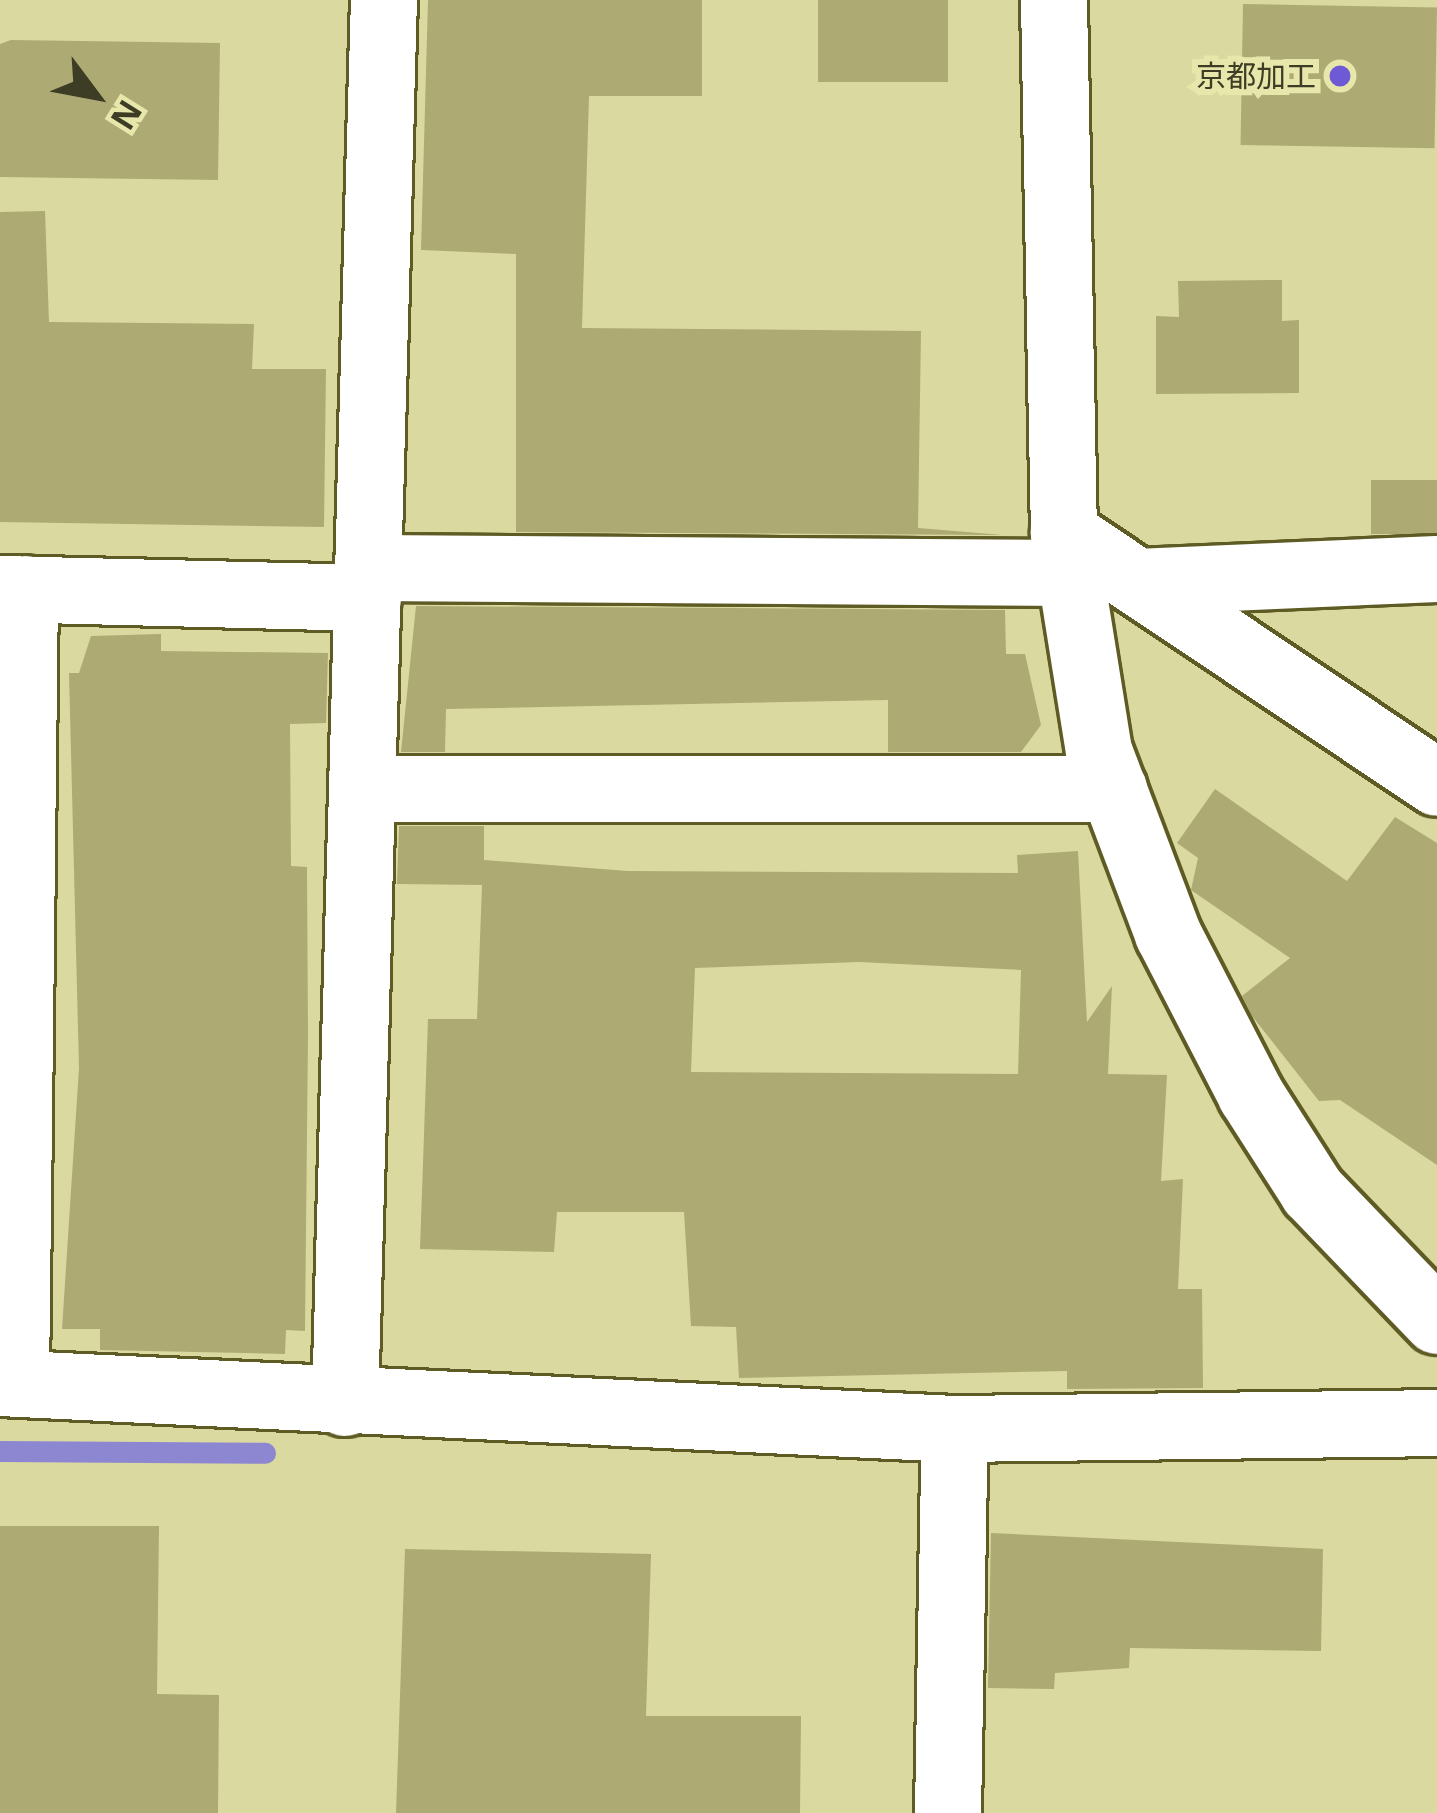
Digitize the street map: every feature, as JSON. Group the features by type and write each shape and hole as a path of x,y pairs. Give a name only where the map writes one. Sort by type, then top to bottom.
{"street":[{"path":"345,1402 369,789 383,0"},
{"path":"1054,0 1067,553 1114,789 1168,934 1251,1095 1313,1192 1437,1321"},
{"path":"1437,783 1137,582 1067,553 371,583 12,589 8,1382 955,1430 1437,1423"},
{"path":"1137,582 1437,569"},
{"path":"369,789 1114,789"},
{"path":"948,1813 955,1430"}],"building":[{"path":"428,0 702,0 702,96 589,96 582,328 921,331 918,528 1003,535 516,532 516,254 421,250"},
{"path":"818,0 948,0 948,82 818,82"},
{"name":"京都加工","path":"1243,4 1437,7 1435,148 1241,145"},
{"path":"11,40 220,43 218,180 0,177 0,44"},
{"path":"45,211 49,322 254,324 252,369 326,369 324,527 0,522 0,212"},
{"path":"1282,280 1282,321 1299,320 1299,393 1156,394 1156,316 1179,317 1178,281"},
{"path":"1371,480 1437,480 1437,534 1371,534"},
{"path":"416,606 1005,610 1006,654 1025,654 1041,725 1021,752 888,752 888,700 446,709 445,752 401,752"},
{"path":"161,634 161,651 328,653 326,723 290,724 291,866 307,867 308,1035 305,1331 286,1330 285,1354 100,1350 100,1329 62,1329 79,1068 69,673 79,673 91,636"},
{"path":"1215,789 1347,881 1395,817 1437,843 1437,1165 1340,1100 1319,1101 1252,1016 1242,996 1290,958 1191,890 1198,858 1177,843"},
{"path":"399,826 484,826 484,860 628,871 1018,873 1017,855 1078,851 1087,1022 1112,986 1108,1074 1167,1075 1161,1181 1183,1179 1178,1289 1202,1289 1203,1388 1067,1389 1067,1371 739,1378 736,1327 691,1326 684,1212 557,1212 554,1252 420,1249 428,1019 477,1019 482,885 397,884","holes":["859,962 1021,970 1018,1074 691,1072 695,968"]},
{"path":"0,1526 159,1526 157,1694 219,1695 218,1813 0,1813"},
{"path":"991,1533 1323,1549 1321,1651 1130,1648 1129,1668 1055,1673 1054,1689 988,1688"},
{"path":"405,1549 651,1554 646,1716 801,1716 800,1813 396,1813"}],"waterway":[{"path":"0,1451 265,1453"}],"place":[{"name":"京都加工","path":"1340,76"}]}
